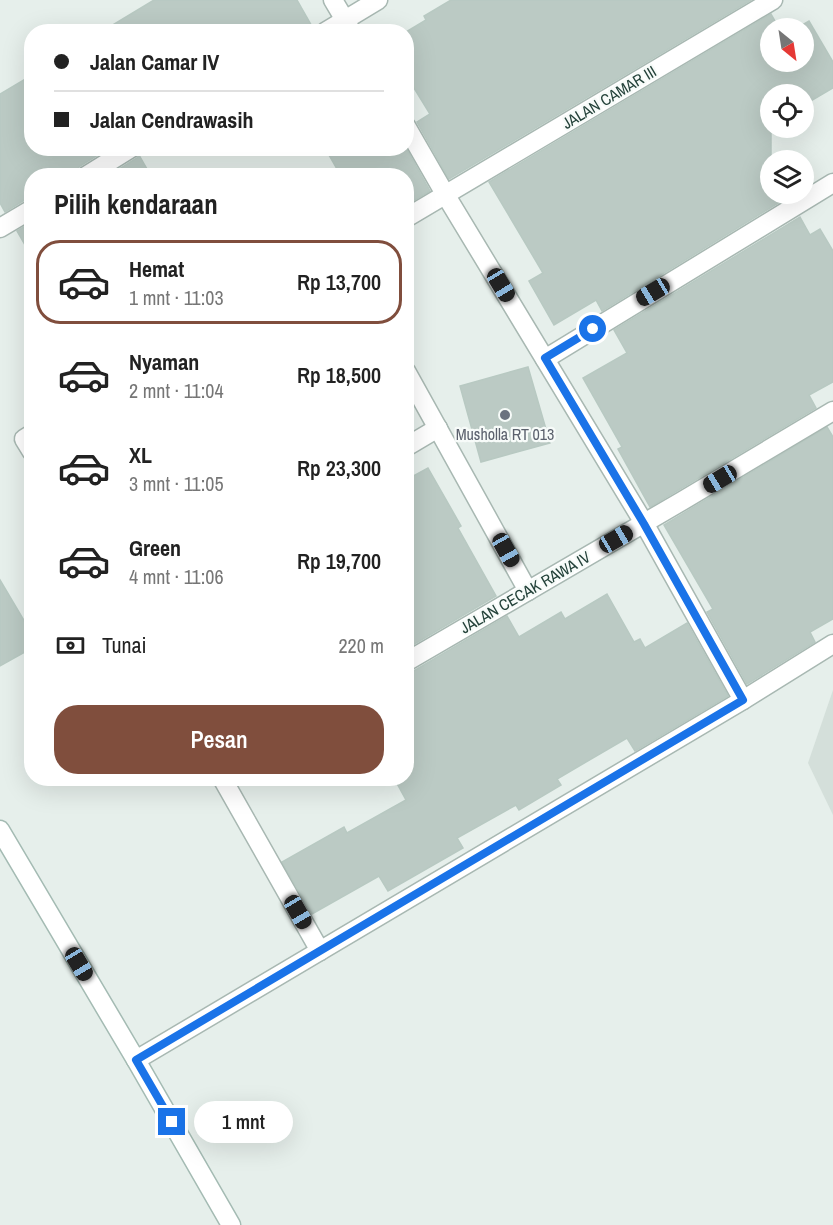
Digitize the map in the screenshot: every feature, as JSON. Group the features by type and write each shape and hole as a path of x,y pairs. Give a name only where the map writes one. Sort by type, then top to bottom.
{"street":[{"path":"333,0 348,24"},
{"path":"350,24 378,0"},
{"name":"JALAN CAMAR III","path":"414,213 773,0"},
{"path":"414,140 644,524 743,700"},
{"path":"99,168 118,156"},
{"path":"545,358 833,183"},
{"path":"0,228 24,214"},
{"path":"414,385 528,591"},
{"name":"JALAN CECAK RAWA IV","path":"414,657 833,411"},
{"path":"414,442 438,428"},
{"path":"136,1060 743,700 833,644"},
{"path":"227,786 320,951"},
{"path":"0,830 231,1225"}],"shaded area":[{"path":"833,690 833,815 808,763"}],"building":[{"path":"154,0 297,0 311,24 114,24"},
{"path":"451,0 751,0 449,179 417,122 430,114 414,88 414,27 426,20 424,16"},
{"path":"760,21 760,72 814,72 814,30 833,62 833,88 814,99 814,84 760,84 760,138 771,138 771,150 760,150 760,204 777,204 602,311 596,300 554,325 529,281 543,273 489,182"},
{"path":"24,80 24,156 96,156 78,168 24,168 24,200 5,212 0,203 0,94"},
{"path":"140,156 146,168 121,168"},
{"path":"330,156 410,156 430,191 414,200 414,168 336,168"},
{"path":"800,217 810,235 820,229 833,251 833,382 809,395 816,408 650,507 618,449 622,447 583,378 627,353 614,330"},
{"path":"24,227 24,243 17,231"},
{"name":"Musholla RT 013","path":"528,367 550,443 481,462 460,386"},
{"path":"827,427 833,437 833,619 810,632 815,642 747,684 707,612 713,609 664,525"},
{"path":"428,468 461,526 458,528 496,596 414,644 414,476"},
{"path":"0,580 24,620 24,652 0,666"},
{"path":"607,594 634,642 640,639 645,648 687,623 728,696 635,751 627,738 557,779 561,785 519,810 516,805 457,838 463,848 388,891 379,876 312,914 282,862 344,827 347,833 406,800 398,786 414,786 414,671 507,616 519,637 561,612 565,619"}],"place":[{"name":"Musholla RT 013","path":"505,415"}],"route":[{"path":"172,1122 136,1060 743,700 644,524 545,358 593,329"}]}
